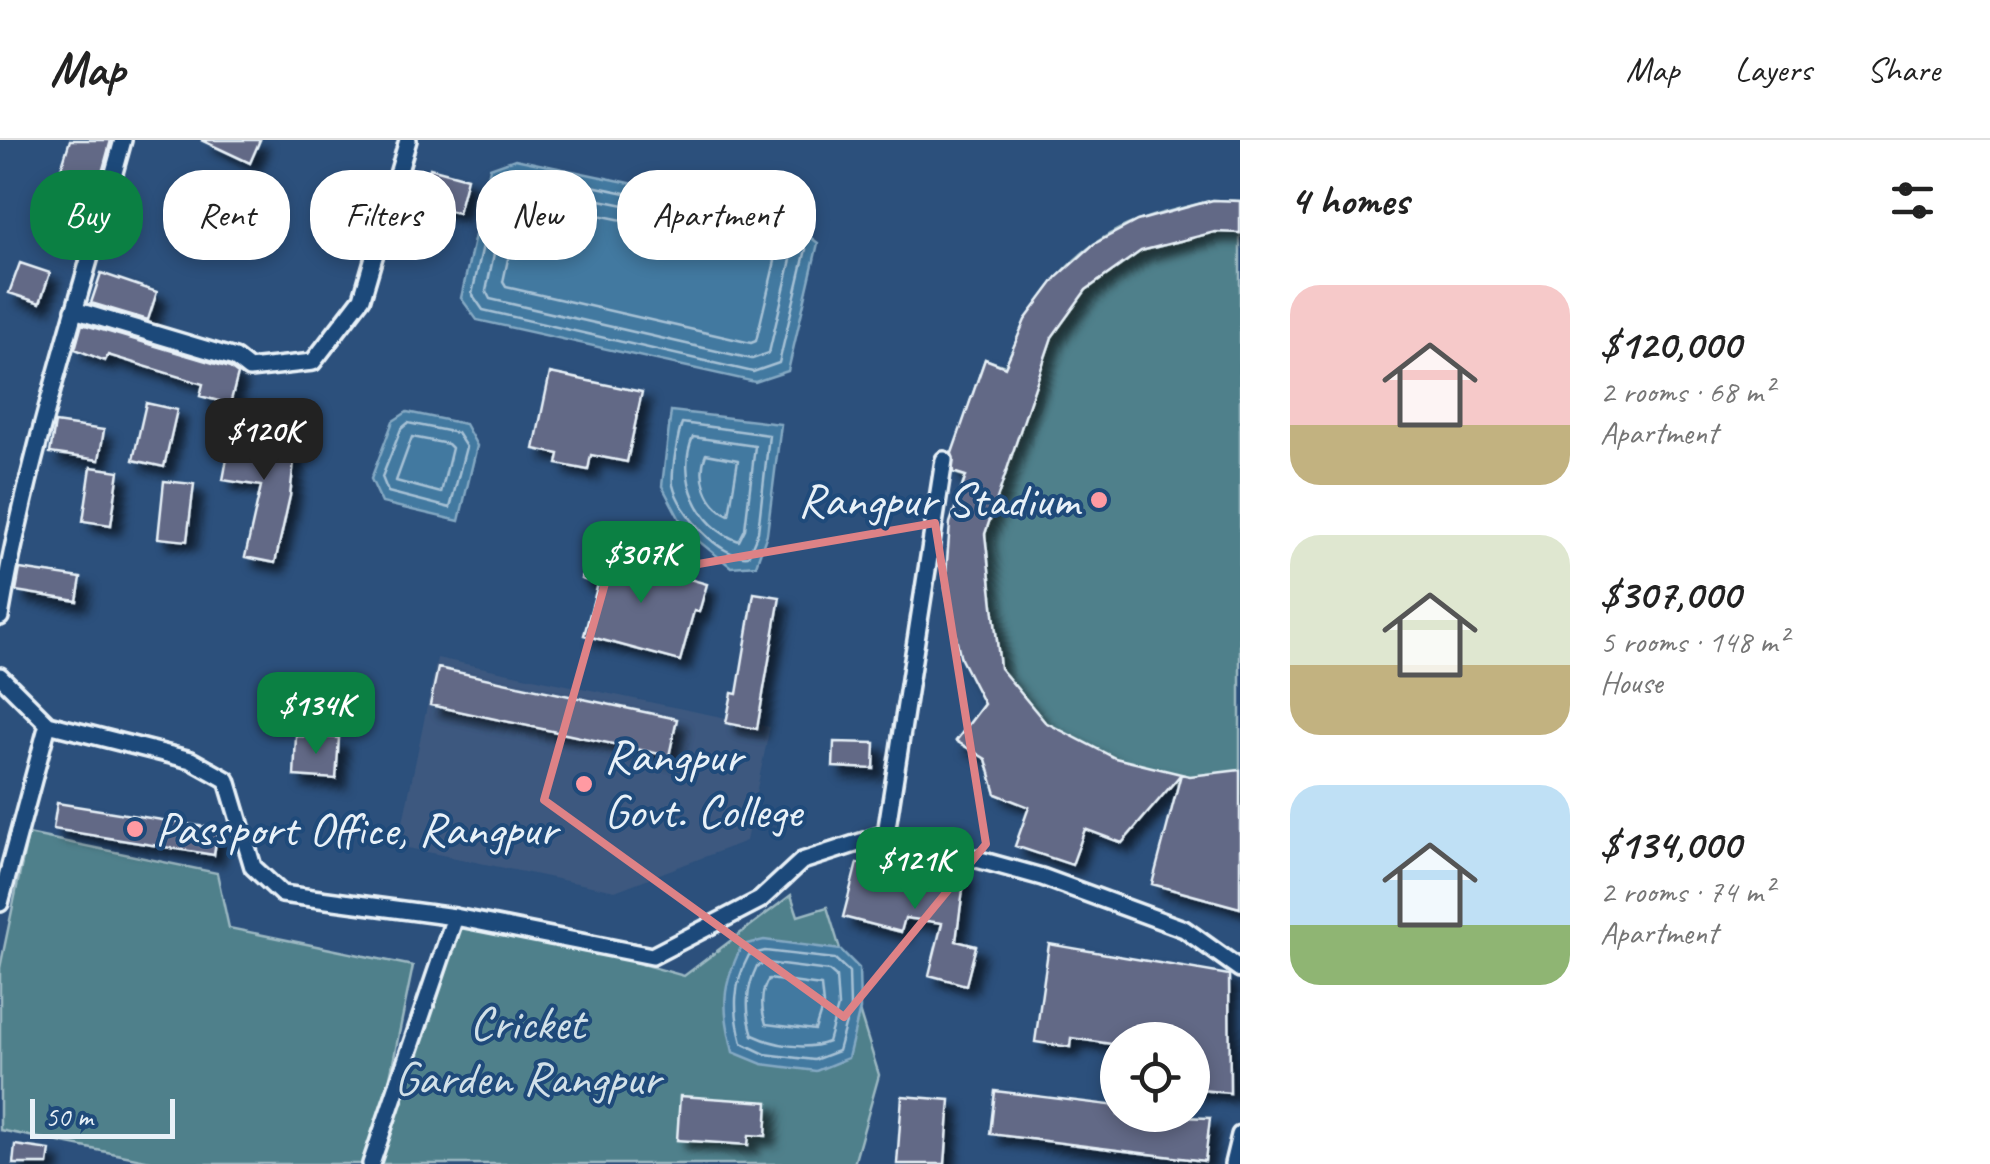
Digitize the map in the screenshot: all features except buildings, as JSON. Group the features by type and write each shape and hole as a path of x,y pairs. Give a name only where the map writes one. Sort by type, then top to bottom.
{"street":[{"path":"0,618 8,566 74,310 123,140"},
{"path":"74,310 235,358 249,368 313,362 362,298 408,140"},
{"path":"886,834 944,460"},
{"path":"0,676 48,724 191,760 227,780 253,867 282,894 455,918 652,956 760,900 802,860 886,834 1042,877 1184,929 1240,969"},
{"path":"0,902 48,724"},
{"path":"371,1164 455,918"},
{"path":"1233,1164 1240,1135"}],"highlighted area":[{"path":"935,523 986,844 844,1017 544,800 606,580"}],"shaded area":[{"name":"Rangpur Govt. College","path":"437,658 770,727 746,841 615,891 398,846"}],"green space":[{"name":"Rangpur Stadium","path":"1213,200 1240,201 1240,794 1174,783 1122,843 996,794 986,759 956,741 984,704 958,646 951,619 947,566 965,477 947,470 985,359 1005,366 1041,299 1073,261 1092,245 1138,221"},
{"path":"28,834 217,873 229,928 413,966 372,1164 165,1164 0,1130 0,968"},
{"name":"Cricket Garden Rangpur","path":"791,895 798,916 827,907 879,1075 854,1164 374,1164 446,909 684,976"}],"water":[{"path":"515,159 568,170 490,170"},
{"path":"597,176 617,180 617,260 814,260 788,371 755,382 477,320 461,298 476,231 476,260 597,260"},
{"path":"671,411 781,424 767,534 756,565 731,567 686,531 662,486"},
{"path":"407,412 465,424 477,446 459,521 382,503 371,479 393,421"},
{"path":"764,940 841,950 859,968 860,1009 848,1058 816,1071 762,1064 733,1052 725,1009 730,974 742,945"}],"place":[{"name":"Rangpur Stadium","path":"1099,500"},
{"name":"Rangpur Govt. College","path":"584,784"},
{"name":"Passport Office, Rangpur","path":"135,829"}]}
